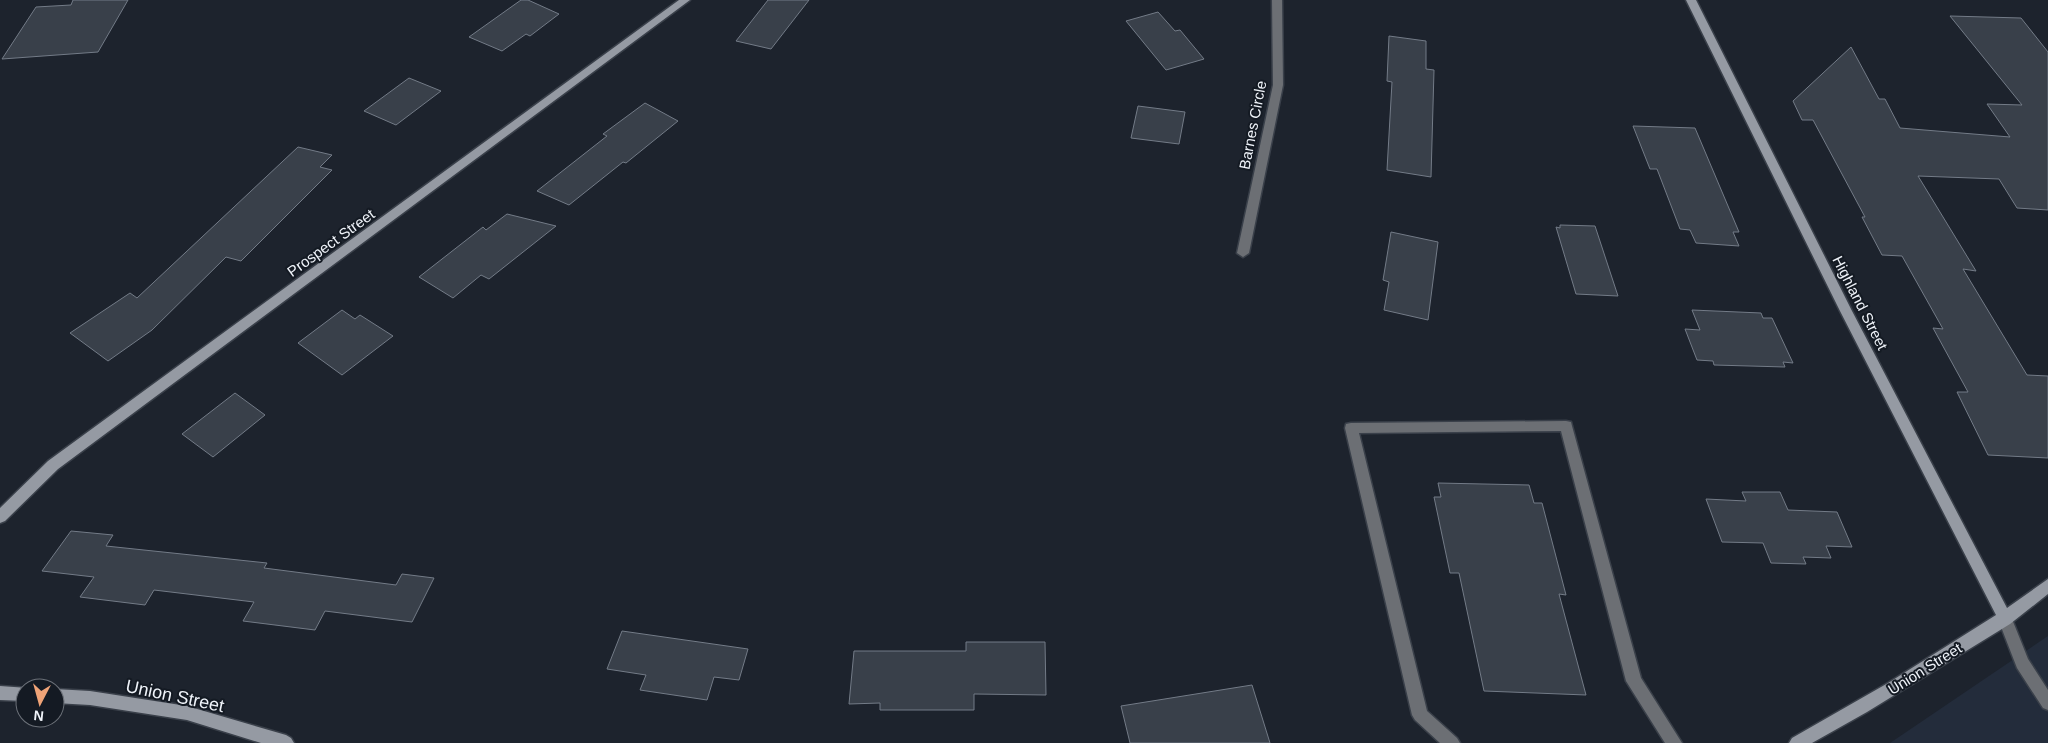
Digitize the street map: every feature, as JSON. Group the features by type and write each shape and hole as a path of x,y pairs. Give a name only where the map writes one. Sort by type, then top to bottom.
{"street":[{"name":"Prospect Street","path":"0,517 53,466 686,0"},
{"name":"Barnes Circle","path":"1243,253 1278,85 1277,0"},
{"name":"Highland Street","path":"1691,0 1846,311 2005,619"},
{"path":"1452,743 1420,715 1351,428 1566,426 1634,681 1674,743"},
{"name":"Union Street","path":"1797,743 1925,671 2005,619 2048,586"},
{"path":"2005,619 2022,663 2048,703"},
{"path":"0,693 15,694"},
{"name":"Union Street","path":"65,697 90,698 187,714 286,743"}],"shaded area":[{"path":"2048,636 2048,743 1890,743"}],"building":[{"path":"73,0 128,0 98,52 2,59 36,7 71,5"},
{"path":"521,0 528,0 559,14 530,36 526,34 502,51 469,37"},
{"path":"768,0 809,0 771,49 736,41"},
{"path":"1158,12 1175,31 1180,30 1204,59 1166,70 1126,21"},
{"path":"1950,16 2021,18 2048,52 2048,210 2017,208 1999,179 1918,176 1976,271 1963,269 2027,375 2048,376 2048,458 1988,455 1957,392 1968,392 1933,328 1943,329 1902,256 1882,255 1862,217 1865,217 1813,120 1802,120 1793,101 1851,47 1879,99 1885,99 1900,128 2010,137 1987,104 2022,105"},
{"path":"1389,36 1426,41 1426,69 1434,70 1431,177 1387,170 1392,82 1387,81"},
{"path":"409,78 441,91 396,125 364,111"},
{"path":"645,103 678,121 626,163 623,162 569,205 537,191 607,136 603,134"},
{"path":"1138,106 1185,112 1179,144 1131,138"},
{"path":"1633,126 1695,128 1739,232 1733,232 1739,246 1696,243 1690,230 1680,229 1657,169 1650,169"},
{"path":"298,147 332,155 320,167 332,170 241,261 226,257 152,330 108,361 70,333 130,293 137,298"},
{"path":"507,214 556,226 489,279 481,275 453,298 419,277 483,227 486,230"},
{"path":"1560,225 1595,226 1618,296 1576,294 1556,227 1560,228"},
{"path":"1391,232 1438,242 1428,320 1384,310 1389,282 1383,280"},
{"path":"342,310 355,319 360,315 393,336 342,375 298,343"},
{"path":"1692,310 1761,313 1763,318 1772,318 1793,363 1783,362 1785,367 1714,365 1713,361 1697,360 1685,329 1700,330"},
{"path":"235,393 265,415 213,457 182,434"},
{"path":"1438,483 1529,485 1534,503 1542,503 1566,595 1559,594 1586,695 1484,691 1459,573 1450,573 1434,497 1441,497"},
{"path":"1742,492 1780,492 1788,510 1837,512 1852,547 1826,546 1831,558 1803,557 1806,564 1771,563 1763,543 1722,542 1706,499 1746,501"},
{"path":"71,531 113,535 106,546 267,563 264,568 396,585 402,574 434,578 412,622 325,611 315,630 243,621 254,602 154,590 145,605 80,597 94,577 42,571"},
{"path":"622,631 748,649 739,680 714,677 707,700 640,690 646,675 607,669"},
{"path":"966,642 1045,642 1046,695 974,694 974,710 880,710 880,703 849,704 854,651 966,651"},
{"path":"1252,685 1270,743 1130,743 1121,706"}]}
